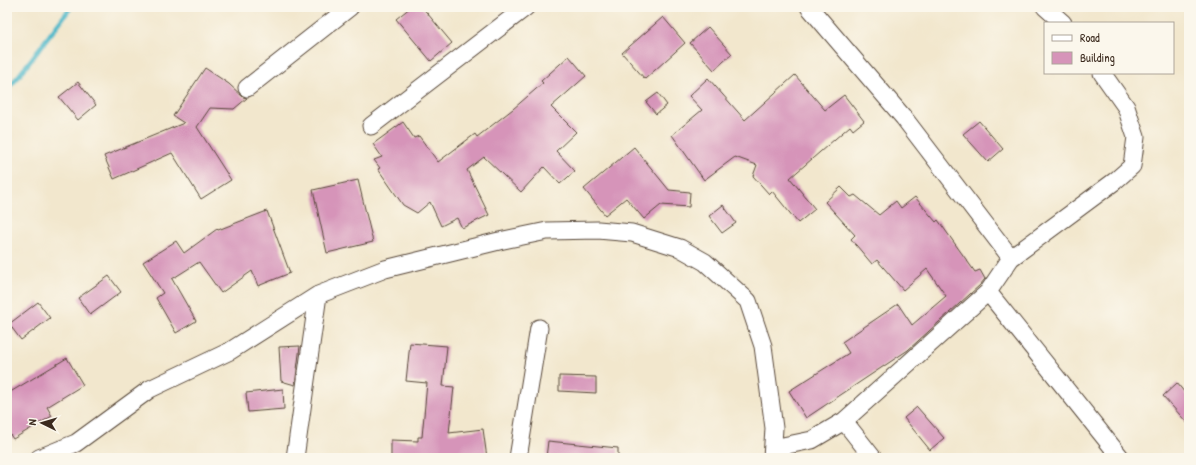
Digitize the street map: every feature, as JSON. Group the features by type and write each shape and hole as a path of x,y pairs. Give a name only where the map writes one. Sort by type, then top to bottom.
{"street":[{"path":"247,88 350,7"},
{"path":"371,126 526,7"},
{"path":"809,7 904,118 1011,258"},
{"path":"1045,7 1062,22"},
{"path":"39,458 76,443 150,389 230,351 318,295 385,269 546,231 598,230 632,234 680,248 705,262 748,301 763,346 774,428 772,453 812,440 844,421 988,292 1011,258 1115,182 1132,166 1136,137 1126,107 1103,74"},
{"path":"988,292 1121,458"},
{"path":"296,458 318,295"},
{"path":"518,458 539,328"},
{"path":"844,421 873,458"}],"building":[{"path":"411,7 422,7 452,43 431,61 396,19"},
{"path":"663,17 685,43 645,79 622,53"},
{"path":"708,27 732,54 714,70 690,43"},
{"path":"569,56 586,76 551,107 576,132 556,151 575,171 560,184 544,167 521,192 484,157 467,170 489,215 462,228 457,218 441,226 430,202 417,213 403,205 378,169 380,168 374,160 382,157 373,144 403,122 414,138 419,136 438,162 475,134 477,137 513,109 543,83 541,81"},
{"path":"205,68 229,84 243,97 247,98 234,109 210,108 197,127 231,180 201,199 172,153 114,179 104,156 184,123 173,116"},
{"path":"795,75 825,110 844,95 864,121 853,130 850,126 790,178 815,209 798,223 772,191 769,194 753,176 757,165 735,157 704,180 672,135 702,110 689,96 708,78 745,120"},
{"path":"78,82 96,105 78,120 59,97"},
{"path":"658,93 667,105 656,114 646,102"},
{"path":"979,121 1003,149 988,162 963,134"},
{"path":"634,147 669,190 690,192 689,207 661,205 644,219 626,198 605,215 584,189"},
{"path":"358,180 373,242 327,253 313,190"},
{"path":"841,187 851,197 855,195 879,215 896,201 901,208 915,197 936,222 938,220 975,272 980,270 985,279 908,350 806,418 789,391 849,353 842,342 898,304 912,325 946,296 927,269 903,290 877,260 872,264 851,239 855,235 825,202"},
{"path":"723,205 736,223 722,233 709,216"},
{"path":"267,211 290,273 258,286 252,271 221,293 199,262 172,279 196,321 176,333 156,298 163,293 143,262 176,241 184,253 217,229 218,230"},
{"path":"109,276 121,292 90,315 78,298"},
{"path":"38,302 50,318 21,340 9,324"},
{"path":"410,343 447,346 443,386 454,387 449,433 483,429 487,458 391,458 391,440 418,441 418,437 422,437 427,383 406,381"},
{"path":"300,346 295,385 281,381 279,347"},
{"path":"67,358 83,385 47,407 52,416 13,439 7,430 7,394"},
{"path":"559,376 596,377 596,393 559,391"},
{"path":"1177,383 1189,398 1189,425 1163,396"},
{"path":"283,389 284,409 248,412 246,393"},
{"path":"917,407 944,438 930,450 904,418"},
{"path":"548,441 618,448 618,458 546,458"}],"waterway":[{"path":"7,89 18,77 71,7"}]}
